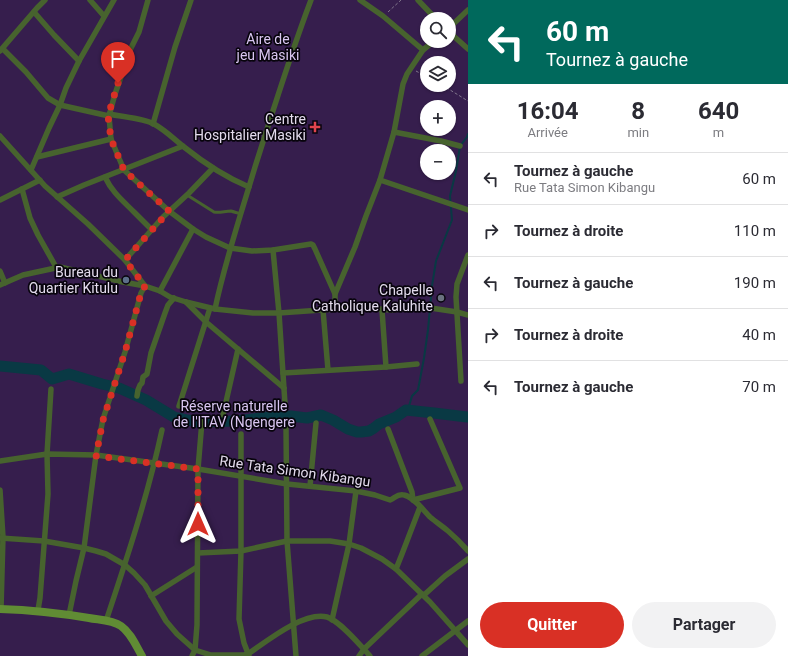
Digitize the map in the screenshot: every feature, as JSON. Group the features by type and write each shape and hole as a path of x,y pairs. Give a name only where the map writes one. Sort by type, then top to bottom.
{"street":[{"path":"45,0 1,50 26,72 48,98 60,105 142,120 153,124 213,168 249,187"},
{"path":"90,0 104,16"},
{"path":"31,170 79,61 114,0"},
{"path":"148,0 139,32 114,94 109,115 111,139 124,170 169,211 193,229 230,248 252,251 273,250 308,244 313,245 335,294"},
{"path":"153,124 191,0"},
{"path":"178,406 220,285 230,248 285,72 310,0"},
{"path":"360,0 384,16 423,50"},
{"path":"418,0 429,12"},
{"path":"456,21 468,10"},
{"path":"34,12 79,61"},
{"path":"456,38 468,49"},
{"path":"335,309 335,294 355,247 380,180 394,132 407,74 425,48"},
{"path":"394,132 460,146"},
{"path":"0,136 57,197 88,224 125,260 145,286"},
{"path":"37,157 111,139"},
{"path":"57,197 183,146"},
{"path":"125,260 169,211 213,168"},
{"path":"105,177 118,198 152,230"},
{"path":"0,200 40,180"},
{"path":"380,180 468,210"},
{"path":"22,190 30,218 51,268"},
{"path":"160,291 193,229"},
{"path":"273,250 285,404"},
{"path":"461,381 456,298 457,284 468,256"},
{"path":"0,271 3,284 23,276 60,267 145,286 160,291 170,297 212,309 253,313 364,308 390,310 424,307 468,315"},
{"path":"69,615 84,548 96,456 103,420 136,315 141,293 145,286"},
{"path":"137,396 143,377 147,374 151,353 168,305 174,298"},
{"path":"186,302 206,322 284,388"},
{"path":"323,310 328,370"},
{"path":"382,310 386,367"},
{"path":"224,415 238,349"},
{"path":"283,373 417,364"},
{"path":"38,610 48,494 47,454 51,389"},
{"path":"413,500 460,488 430,419"},
{"path":"193,653 197,625 198,469 202,421"},
{"path":"310,486 316,423"},
{"path":"286,426 287,540 296,656"},
{"path":"388,429 412,492 413,500 431,518 448,531 468,550"},
{"path":"106,621 125,565 155,463 162,430"},
{"path":"241,434 241,551 239,619 244,643 249,655"},
{"name":"Rue Tata Simon Kibangu","path":"0,461 47,454 96,456 198,469 287,484 356,491 390,500 401,494 406,495 413,500"},
{"path":"0,490 0,609 38,610 106,621 120,625 133,639 142,656"},
{"path":"332,620 349,544 356,491"},
{"path":"396,569 420,507"},
{"path":"1,538 44,541 96,550 125,565 144,585 166,621 193,653 249,655 293,624 313,617 327,617 340,625 370,656"},
{"path":"198,552 241,551 287,540 330,541 349,544 361,548 372,553 396,569 423,595 468,646"},
{"path":"359,656 364,649 423,595 468,559"},
{"path":"152,596 197,567"},
{"path":"422,656 468,621"}],"lane":[{"path":"187,195 214,212 219,213 232,211 241,214"}],"path":[{"path":"384,16 401,0"},
{"path":"410,68 420,73"},
{"path":"453,92 468,101"}],"green space":[{"name":"Réserve naturelle de l'ITAV (Ngengere","path":"0,0 468,0 468,656 0,656"}],"waterway":[{"path":"406,410 412,396 418,390 428,330 436,261 452,220 450,196 460,146 468,134"},
{"path":"0,366 41,370 52,379 69,374 119,388 146,400 174,417 197,422 237,421 291,416 307,418 321,415 348,429 361,432 369,431 406,410 468,417"}],"place":[{"name":"Centre Hospitalier Masiki","path":"315,127"},
{"name":"Bureau du Quartier Kitulu","path":"126,280"},
{"name":"Chapelle Catholique Kaluhite","path":"441,298"}],"route":[{"path":"118,83 108,116 111,139 124,170 169,211 125,260 145,286 141,293 125,352 103,420 96,456 198,469 198,524"}],"park label":[{"name":"Aire de jeu Masiki","path":"268,48"}]}
